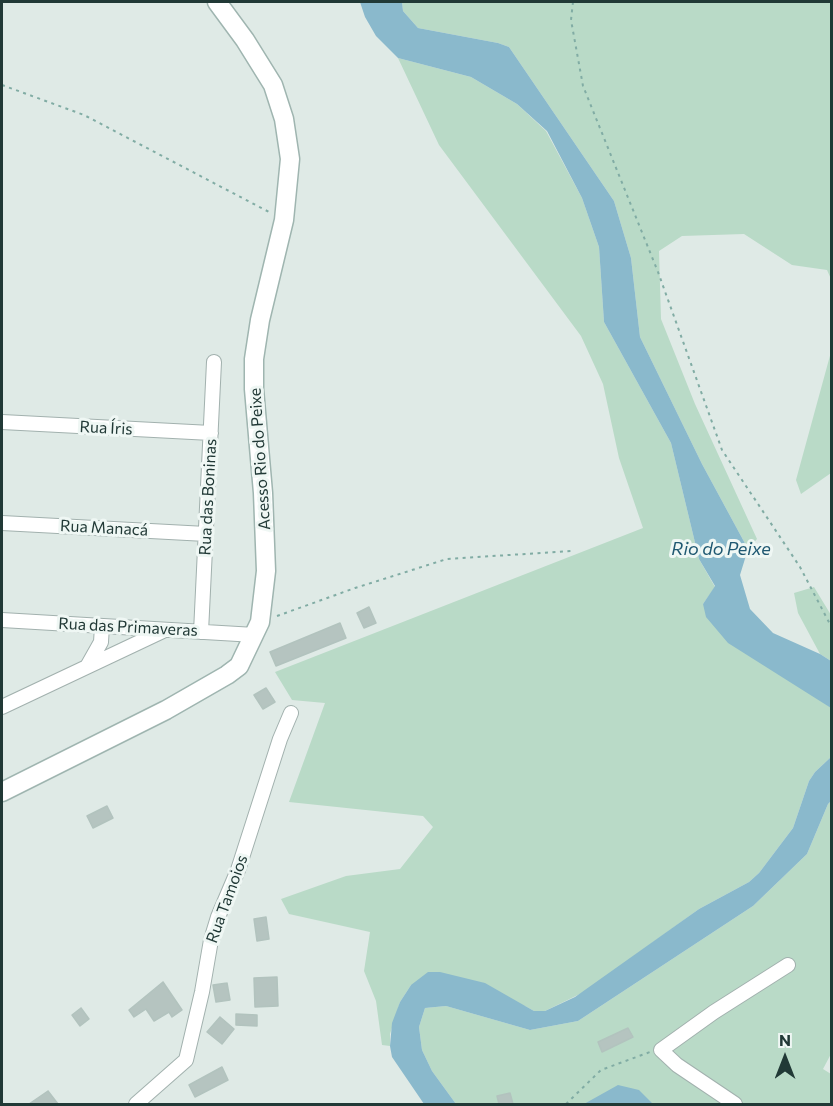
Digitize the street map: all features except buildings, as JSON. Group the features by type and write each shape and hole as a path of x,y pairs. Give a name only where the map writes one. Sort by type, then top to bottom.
{"street":[{"name":"Acesso Rio do Peixe","path":"2,792 208,687 239,666 257,628 266,571 254,360 284,220 290,159 284,119 273,85 245,40 217,2"},
{"name":"Rua das Boninas","path":"201,632 214,362"},
{"name":"Rua Íris","path":"2,422 211,433"},
{"name":"Rua Manacá","path":"2,523 206,534"},
{"name":"Rua das Primaveras","path":"2,620 201,632 257,628"},
{"path":"88,665 101,642 102,626"},
{"path":"2,707 167,630"},
{"name":"Rua Tamoios","path":"136,1104 186,1060 202,992 211,939 238,870 280,739 291,713"},
{"path":"735,1104 677,1065 661,1050 714,1012 788,965"}],"path":[{"path":"573,2 572,20 583,86 658,272 722,450 800,567 831,628"},
{"path":"2,85 84,115 284,220"},
{"path":"257,628 355,588 447,559 571,552"},
{"path":"566,1104 601,1070 641,1054 661,1050"}],"green space":[{"path":"402,2 831,2 831,279 827,270 792,265 744,234 682,236 659,251 661,319 695,404 757,539 748,549 702,464 640,337 631,258 614,201 509,47 418,28 403,11"},
{"path":"398,58 471,77 517,104 546,131 582,198 599,247 604,322 671,443 699,559 715,587 703,604 831,708 831,757 809,781 793,828 759,873 749,882 699,909 586,991 545,1011 534,1011 525,1006 411,985 400,1002 390,1034 390,1046 382,1045 376,1001 364,971 370,932 289,914 281,899 346,876 400,869 433,827 423,816 289,802 325,703 292,700 275,672 643,528 619,458 603,384 581,336 439,145"},
{"path":"831,352 831,473 801,494 796,480"},
{"path":"814,587 831,615 831,661 820,654 798,613 794,593"},
{"path":"831,801 832,1052 823,1069 831,1074 831,1104 456,1104 432,1071 422,1050 419,1027 425,1008 446,1006 530,1030 578,1021 753,906 807,854"}],"water":[{"name":"Rio do Peixe","path":"360,2 402,2 403,11 418,28 509,47 614,201 631,258 640,337 702,464 748,549 740,575 750,609 773,633 831,661 831,708 728,643 706,617 703,604 715,586 699,559 671,443 604,322 599,247 582,198 547,131 517,104 471,77 398,58 376,36 365,17"},
{"path":"831,757 831,801 807,854 753,906 578,1021 530,1030 446,1006 425,1008 419,1027 422,1050 432,1071 456,1104 424,1104 392,1057 390,1046 392,1023 400,1002 411,985 428,972 440,972 485,983 534,1011 545,1011 575,997 699,909 749,882 759,873 793,828 809,781"},
{"path":"618,1085 639,1090 653,1104 584,1104"}]}
